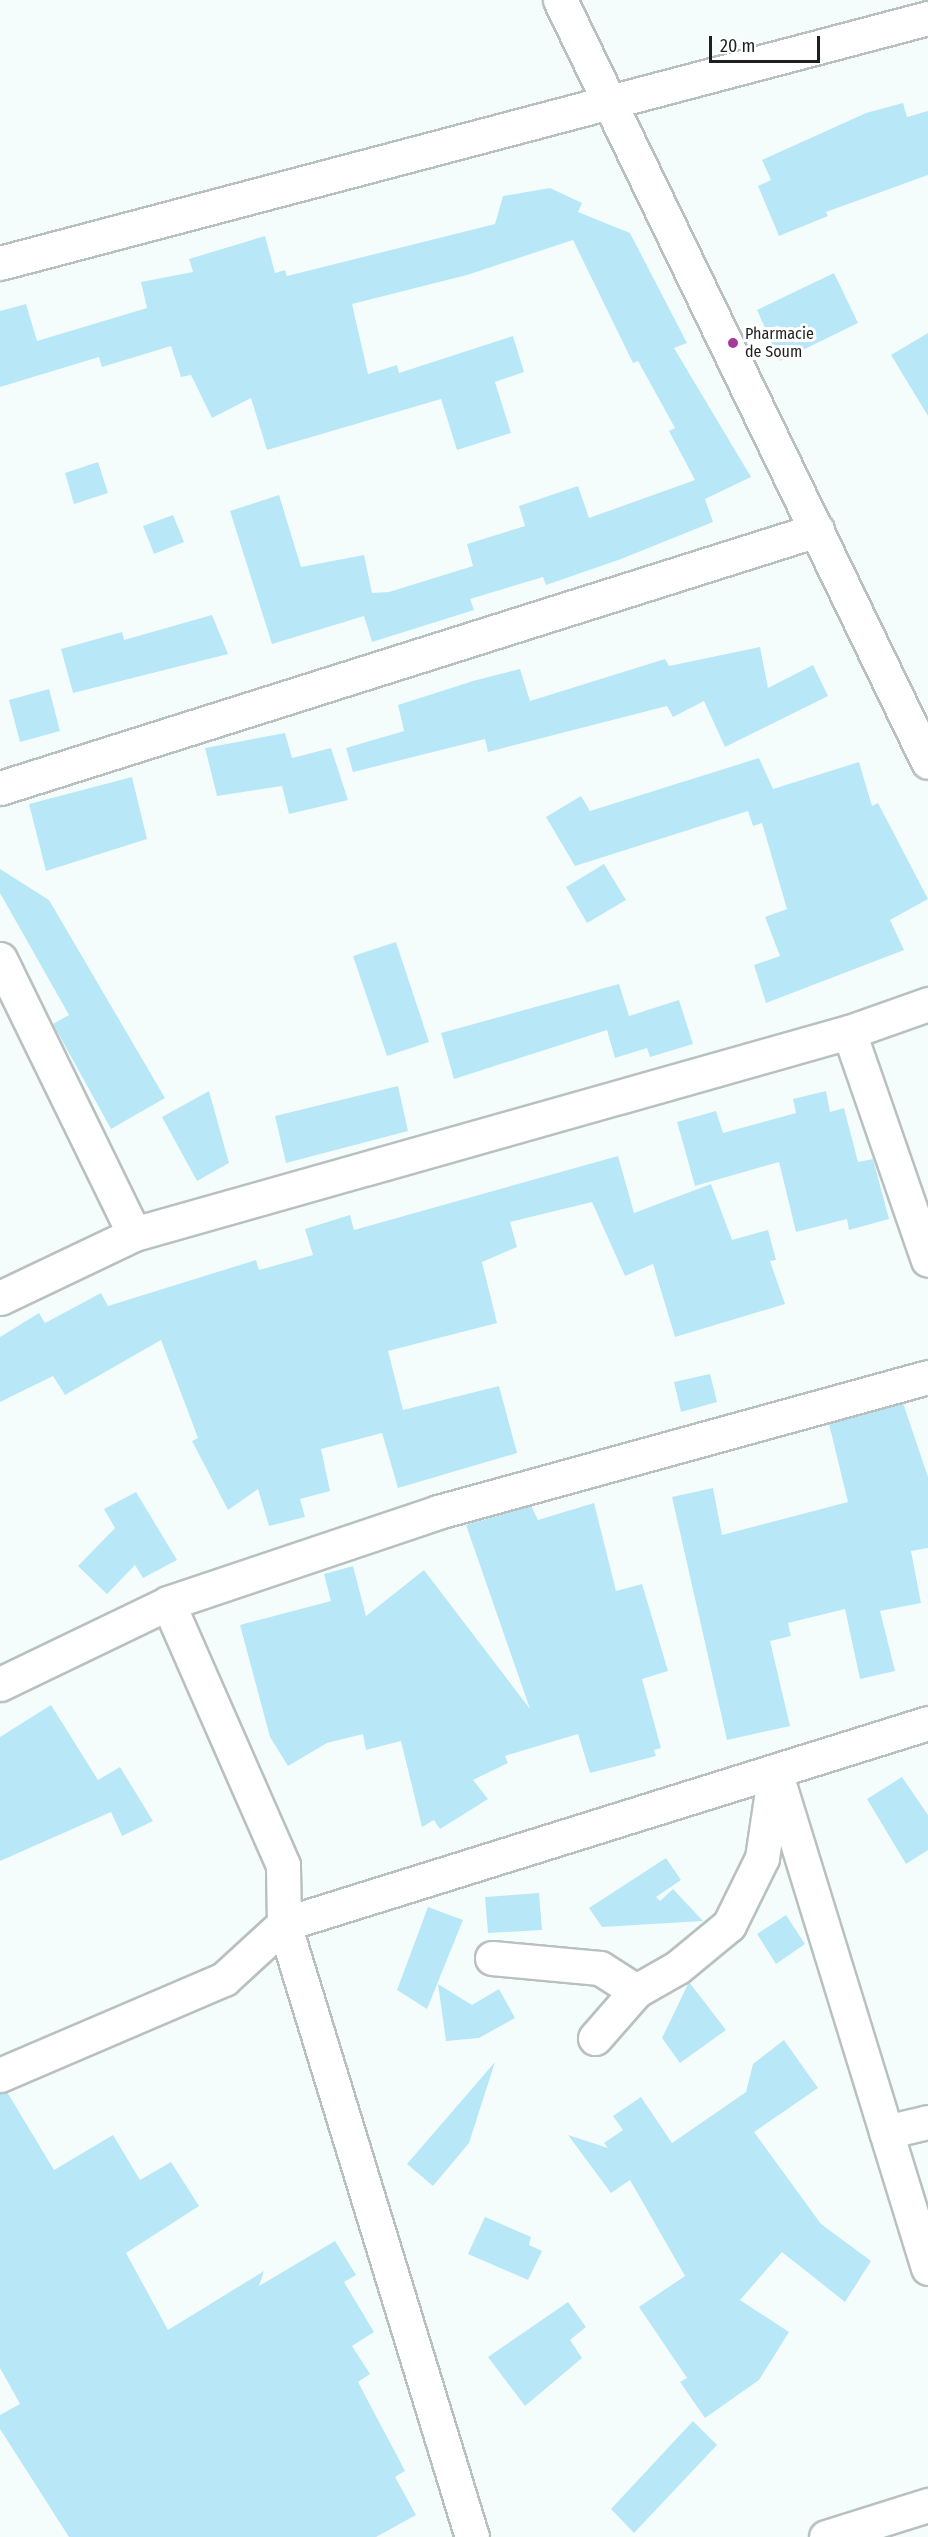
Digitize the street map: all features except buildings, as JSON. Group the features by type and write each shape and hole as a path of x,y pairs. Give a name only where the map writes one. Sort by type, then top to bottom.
{"street":[{"path":"560,0 612,103 928,762"},
{"path":"0,263 928,18"},
{"path":"0,788 817,530"},
{"path":"0,959 134,1234"},
{"path":"0,1298 134,1234 849,1032 928,1004"},
{"path":"849,1032 928,1260"},
{"path":"0,1684 168,1603 438,1512 928,1377"},
{"path":"168,1603 283,1865 284,1924 472,2537"},
{"path":"0,2075 224,1979 284,1924 928,1723"},
{"path":"596,2038 636,1991 678,1968 729,1925 762,1858 775,1770"},
{"path":"775,1770 928,2268"},
{"path":"492,1958 600,1968 636,1991"},
{"path":"886,2132 928,2122"},
{"path":"826,2537 928,2505"}],"place":[{"name":"Pharmacie de Soum","path":"733,343"}]}
